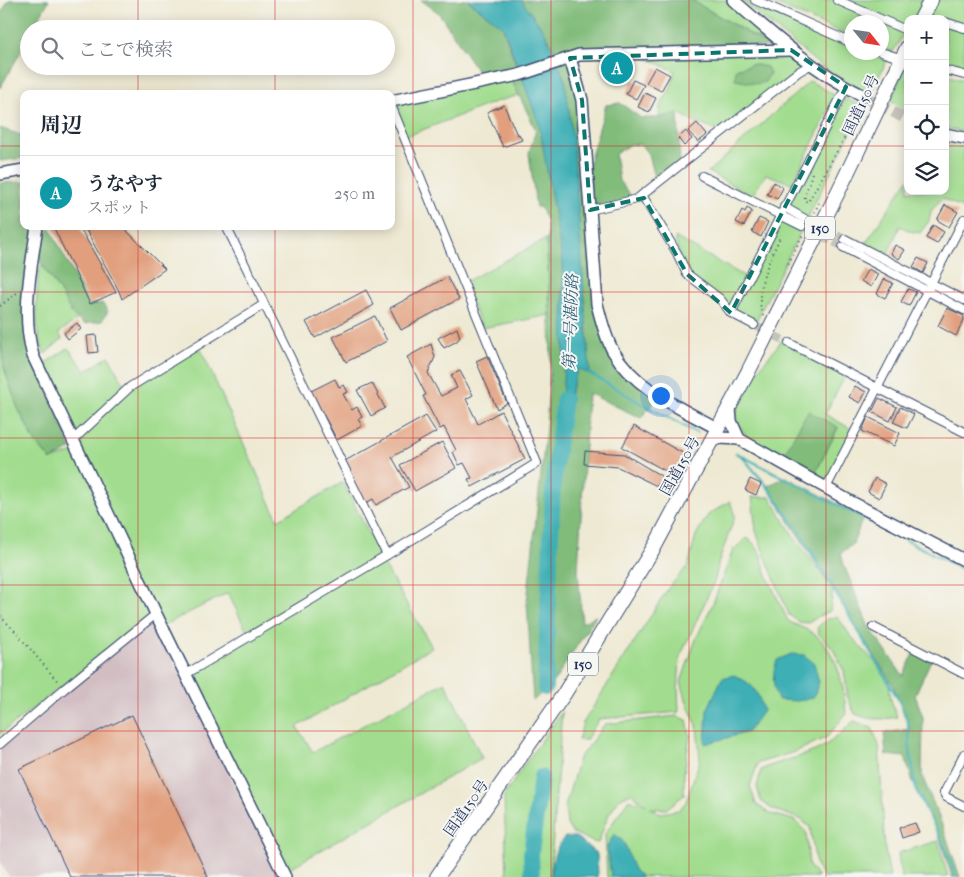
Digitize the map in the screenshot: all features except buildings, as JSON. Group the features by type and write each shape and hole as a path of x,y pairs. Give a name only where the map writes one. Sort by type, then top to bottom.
{"highway":[{"path":"923,15 931,0"},
{"name":"国道150号","path":"437,877 564,694 656,544 730,408 904,60"}],"street":[{"path":"733,0 810,64 864,96"},
{"path":"755,0 844,39"},
{"path":"838,0 904,29"},
{"path":"949,23 964,28"},
{"path":"395,99 519,75 579,55 791,50"},
{"path":"889,55 904,60"},
{"path":"570,58 582,100 597,304 602,326 613,351 630,376 720,438 739,439 826,488 964,560"},
{"path":"590,210 637,199 810,64"},
{"path":"949,71 964,75"},
{"path":"731,312 846,87"},
{"path":"186,674 387,555 537,463 395,115"},
{"path":"949,135 964,138"},
{"path":"0,174 20,171"},
{"path":"702,176 780,215 803,222 784,207"},
{"path":"642,195 687,274 720,299 731,312 754,325"},
{"path":"826,488 964,219"},
{"path":"36,230 26,308 28,337 33,356 156,614 286,877"},
{"path":"228,230 387,555"},
{"path":"964,300 844,243 964,310"},
{"path":"72,440 130,388 263,305"},
{"path":"789,343 964,432"},
{"path":"730,408 731,421 739,439"},
{"path":"0,744 156,614"},
{"path":"873,627 964,674"},
{"path":"964,754 944,793 946,797 964,806"}],"path":[{"path":"812,172 804,200 808,202 847,134 855,125 860,123"},
{"path":"764,316 760,308 761,284 780,235"},
{"path":"0,306 29,284"},
{"path":"0,616 64,689"}],"highlighted area":[{"path":"791,50 846,87 731,313 687,274 644,198 590,210 582,100 570,58"}],"shaded area":[{"path":"149,623 156,624 280,877 9,877 0,861 0,747"}],"green space":[{"path":"9,0 49,0 38,20 20,20 20,53 0,88 0,15"},
{"path":"421,0 467,0 503,27 519,74 559,55 521,0 691,0 770,46 570,58 581,103 587,170 606,105 620,103 641,118 659,118 678,113 680,165 657,184 649,155 641,145 630,144 615,154 619,181 634,200 595,209 600,325 617,356 659,396 641,418 588,393 578,570 582,623 596,616 555,680 533,701 527,602 546,428 551,356 547,222 540,207 536,207 529,153 536,130 510,77 480,75 439,13"},
{"path":"691,0 725,0 770,38 773,47"},
{"path":"741,0 820,36 844,45 844,60 887,60 870,95 822,67"},
{"path":"766,0 964,0 964,71 949,67 949,15 904,15 904,33 893,52 889,51 889,15 844,15 844,34"},
{"path":"785,50 807,66 721,132 678,113 659,118 660,106 671,88 675,71 635,53"},
{"path":"752,64 767,67 770,73 765,82 758,84 735,80 736,69"},
{"path":"904,70 904,109 890,101"},
{"path":"519,75 526,93 495,102 404,137 395,112 395,100"},
{"path":"949,76 964,80 964,132 949,129"},
{"path":"810,81 836,96 792,184 766,174 752,196 708,172"},
{"path":"845,98 863,107 754,325 687,274 680,260 675,237 749,279"},
{"path":"0,128 20,135 20,158 0,161"},
{"path":"949,145 964,147 964,209 942,198 931,211 929,221 920,233 900,226 885,260 862,249 904,185 904,195 949,195"},
{"path":"20,182 20,230 37,230 24,334 71,449 51,460 35,442 17,406 4,368 0,329 0,183"},
{"path":"51,230 89,305 102,303 108,311 102,321 84,324 72,314 41,263 39,252 45,233"},
{"path":"546,239 551,315 482,328 463,283"},
{"path":"42,265 78,319 59,333 62,339 45,354 38,333 36,312 39,269"},
{"path":"0,329 4,368 17,406 35,442 51,460 77,451 72,441 130,387 199,345 278,520 343,482 386,568 432,647 297,727 313,752 445,682 482,758 283,872 186,674 249,636 228,593 162,626 156,614 0,734"},
{"path":"782,340 796,350 847,373 825,414 855,431 827,485 814,476 838,428 782,458 749,439 739,426 735,412 755,374"},
{"path":"68,348 86,371 109,356 125,387 76,433 44,364"},
{"path":"808,411 838,427 814,476 782,458"},
{"path":"786,477 863,517 853,544 841,553 868,625 903,676 916,649 932,658 915,695 923,717 922,776 941,822 960,877 952,877 937,830 913,782 905,757 886,755 884,733 910,729 893,685 767,486"},
{"path":"752,497 770,497 796,540 833,589 830,611 808,623 799,622 789,615 756,531"},
{"path":"730,501 735,516 719,561 715,580 680,657 679,712 599,719 586,740 578,740 583,723 669,587 688,566 696,535 708,515"},
{"path":"747,538 759,552 769,580 788,621 816,635 826,646 836,663 842,683 846,714 827,737 795,752 758,763 750,786 756,804 771,814 794,820 806,832 809,866 818,877 607,877 605,834 629,799 646,805 631,793 619,799 608,816 598,843 572,833 567,824 565,807 579,758 605,724 677,716 687,720 690,735 684,774 684,795 666,809 650,808 661,813 679,810 686,802 700,760 697,725 688,706 681,682 696,639 713,603 733,550"},
{"path":"837,616 850,635 881,669 889,684 891,700 897,717 876,719 855,714 848,698 844,671 833,649 819,634 817,628 825,620"},
{"path":"562,712 550,877 507,877 504,796"},
{"path":"854,721 872,728 879,745 885,850 890,877 823,877 816,865 810,827 800,819 772,809 761,801 757,787 761,770 817,750 832,741"},
{"path":"938,841 948,877 901,877 898,853"}],"water":[{"path":"468,0 521,0 545,32 565,80 573,141 590,374 578,369 561,420 564,362 563,264 539,124 503,27"},
{"path":"791,654 804,655 814,663 819,682 813,698 798,701 778,700 774,685 775,665 777,660"},
{"path":"734,675 746,681 754,689 763,711 748,732 705,744 707,710 722,678"},
{"path":"614,834 624,844 633,867 642,877 611,877 607,847"},
{"path":"565,837 576,837 597,854 597,877 551,877 554,856 558,846"}],"waterway":[{"path":"589,373 697,433"},
{"name":"第一号湛防路","path":"545,688 553,484 564,399"},
{"path":"736,453 964,570"},
{"path":"741,455 767,486 801,534 899,700 908,723 916,790 938,833 951,862 955,877"},
{"name":"第一号湛防路","path":"532,877 531,853 541,777"}],"tunnel":[{"path":"864,96 904,118"},
{"path":"805,219 845,239"},
{"path":"802,226 843,247"},
{"path":"754,325 789,343"}],"place":[{"name":"うなやす","path":"617,68"}]}
